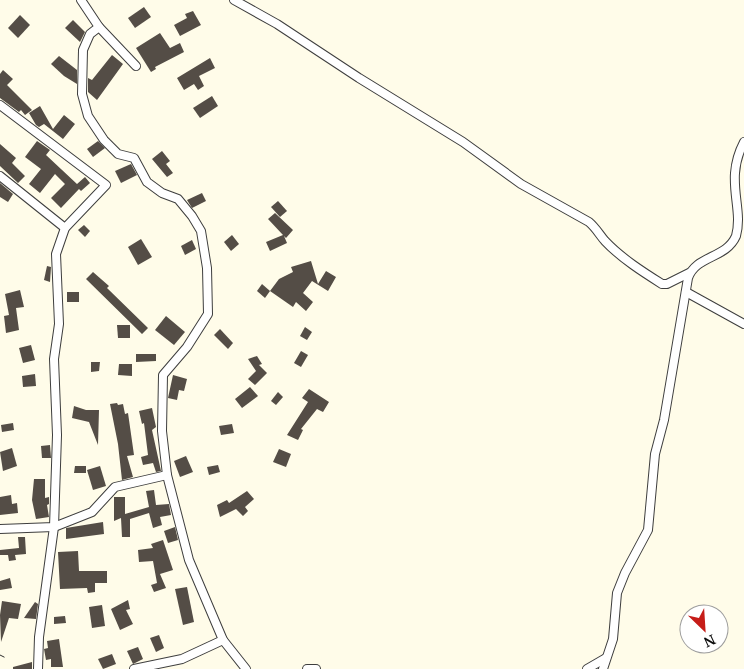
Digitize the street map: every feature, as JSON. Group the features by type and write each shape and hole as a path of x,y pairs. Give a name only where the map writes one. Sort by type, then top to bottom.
{"street":[{"path":"81,0 99,27 136,66"},
{"path":"234,0 277,24 359,78 463,142 522,184 589,222 597,229 605,241 633,265 662,284 673,282 689,273 698,263 725,250 737,234 738,211 734,173 737,155 744,142"},
{"path":"99,27 90,34 82,55 82,94 88,116 98,132 118,154 137,161 147,182 162,193 178,199 202,231 207,268 208,314 187,347 163,375 162,431 167,476 189,560 223,640 246,669"},
{"path":"0,105 106,185 65,228 56,254 59,324 54,359 57,435 54,527 39,637 38,669"},
{"path":"0,176 65,228"},
{"path":"602,669 612,639 617,593 625,573 648,530 655,454 664,420 689,273"},
{"path":"686,292 744,324"},
{"path":"0,529 54,527 92,512 115,487 167,476"},
{"path":"134,669 182,660 223,640"},
{"path":"587,669 606,658"},
{"path":"307,669 316,669"}],"path":[{"path":"0,655 6,658"}],"building":[{"path":"144,7 151,17 135,28 128,18"},
{"path":"193,11 201,25 180,36 174,25 187,18 185,14"},
{"path":"20,15 30,25 18,38 8,28"},
{"path":"73,20 85,32 80,42 65,28"},
{"path":"160,33 170,48 180,43 184,52 155,67 156,69 151,72 136,48"},
{"path":"112,55 123,64 97,100 88,92 88,78 92,80"},
{"path":"59,56 77,70 77,84 64,76 51,64"},
{"path":"210,58 215,68 199,76 204,86 198,90 194,84 184,90 177,78"},
{"path":"3,70 13,79 7,85 32,110 25,115 21,110 19,112 0,98 0,74"},
{"path":"212,96 218,106 200,118 193,108"},
{"path":"40,106 53,129 64,115 75,124 63,139 44,124 39,127 36,125 29,113"},
{"path":"37,141 50,150 46,155 77,184 85,177 90,183 81,191 79,189 61,208 51,198 65,184 55,174 40,193 29,184 41,169 25,157"},
{"path":"98,141 105,148 93,157 87,149"},
{"path":"0,144 16,158 12,163 25,176 18,183 0,166"},
{"path":"162,151 170,161 166,164 173,173 167,177 152,159"},
{"path":"131,164 137,175 121,183 115,171"},
{"path":"0,183 13,194 8,202 0,197"},
{"path":"202,193 206,201 192,208 187,200"},
{"path":"278,201 287,211 280,217 271,207"},
{"path":"275,213 293,230 286,238 284,236 287,243 270,251 266,242 283,235 268,219"},
{"path":"84,225 90,231 85,237 78,230"},
{"path":"232,235 239,244 231,251 224,242"},
{"path":"141,239 152,257 138,265 128,247"},
{"path":"192,240 196,249 185,255 181,246"},
{"path":"311,261 318,284 326,271 336,277 328,291 312,281 303,293 313,302 306,311 296,302 293,307 270,291 279,279 293,272 291,267"},
{"path":"47,266 51,267 50,282 44,280"},
{"path":"93,272 109,286 107,288 148,328 142,334 86,279"},
{"path":"262,284 270,291 265,298 257,291"},
{"path":"20,290 24,307 16,308 19,330 6,333 4,316 9,315 5,294"},
{"path":"67,292 79,292 79,302 67,302"},
{"path":"166,316 185,332 174,345 155,330"},
{"path":"117,325 130,325 130,338 118,338"},
{"path":"305,327 312,332 307,340 300,336"},
{"path":"220,329 233,343 228,349 214,335"},
{"path":"31,345 35,360 23,363 19,348"},
{"path":"301,351 308,355 301,367 294,363"},
{"path":"136,354 156,354 156,361 136,362"},
{"path":"257,356 262,364 259,365 267,373 255,385 248,379 256,371 248,359"},
{"path":"91,362 100,362 99,371 91,372"},
{"path":"119,364 132,364 132,376 118,375"},
{"path":"35,374 36,386 23,387 22,376"},
{"path":"173,375 187,379 184,391 179,390 177,400 168,398"},
{"path":"250,387 258,396 242,408 235,399"},
{"path":"309,389 329,402 323,412 317,409 301,429 303,430 298,440 287,435 308,402 302,398"},
{"path":"278,392 283,397 276,405 271,401"},
{"path":"117,403 118,405 123,404 125,414 128,413 134,455 127,456 133,477 122,480 118,444 110,404"},
{"path":"74,406 86,410 99,410 98,445 89,422 72,418"},
{"path":"152,408 156,427 152,430 161,471 156,472 153,463 143,465 141,457 148,455 144,423 142,424 139,411"},
{"path":"13,423 14,430 2,432 1,425"},
{"path":"232,424 234,433 221,435 219,426"},
{"path":"50,445 51,458 42,458 41,446"},
{"path":"12,448 17,466 3,471 0,452"},
{"path":"279,449 291,454 286,467 273,462"},
{"path":"186,456 193,472 180,477 174,461"},
{"path":"218,465 220,472 209,475 207,467"},
{"path":"75,466 86,466 86,473 74,473"},
{"path":"100,466 106,486 93,490 87,470"},
{"path":"34,479 45,479 45,498 49,497 49,504 47,505 49,517 36,519 32,500"},
{"path":"154,490 156,505 169,504 171,515 160,517 162,525 153,528 149,513 130,519 130,537 122,537 121,518 114,521 114,497 125,497 125,514 149,507 146,491"},
{"path":"247,491 254,499 245,507 248,511 243,516 236,509 220,517 217,505 227,500 229,503"},
{"path":"11,495 12,504 17,503 18,513 0,515 0,497"},
{"path":"103,522 104,534 66,539 66,528"},
{"path":"175,527 178,540 168,543 164,531"},
{"path":"18,537 25,537 26,554 15,555 16,560 9,561 8,555 0,555 0,550 19,548"},
{"path":"163,540 173,570 160,574 166,588 154,592 151,585 157,583 153,561 139,562 138,550 153,548 151,544"},
{"path":"78,551 79,571 107,571 107,583 95,583 95,592 88,593 87,588 60,589 58,552"},
{"path":"10,578 12,588 0,590 0,581"},
{"path":"187,587 194,622 183,625 175,589"},
{"path":"128,600 130,609 126,610 133,624 120,630 111,609"},
{"path":"2,601 21,604 18,619 9,618 1,642 0,615"},
{"path":"35,602 38,604 36,619 24,618"},
{"path":"102,605 105,626 92,628 89,607"},
{"path":"65,616 66,623 54,624 54,617"},
{"path":"159,635 164,648 156,652 150,638"},
{"path":"59,639 63,667 51,667 51,659 46,660 44,649 48,648 47,641"},
{"path":"138,647 143,659 133,664 127,651"},
{"path":"112,654 116,664 103,669 98,659"},
{"path":"32,662 32,669 13,669 13,667"}]}
